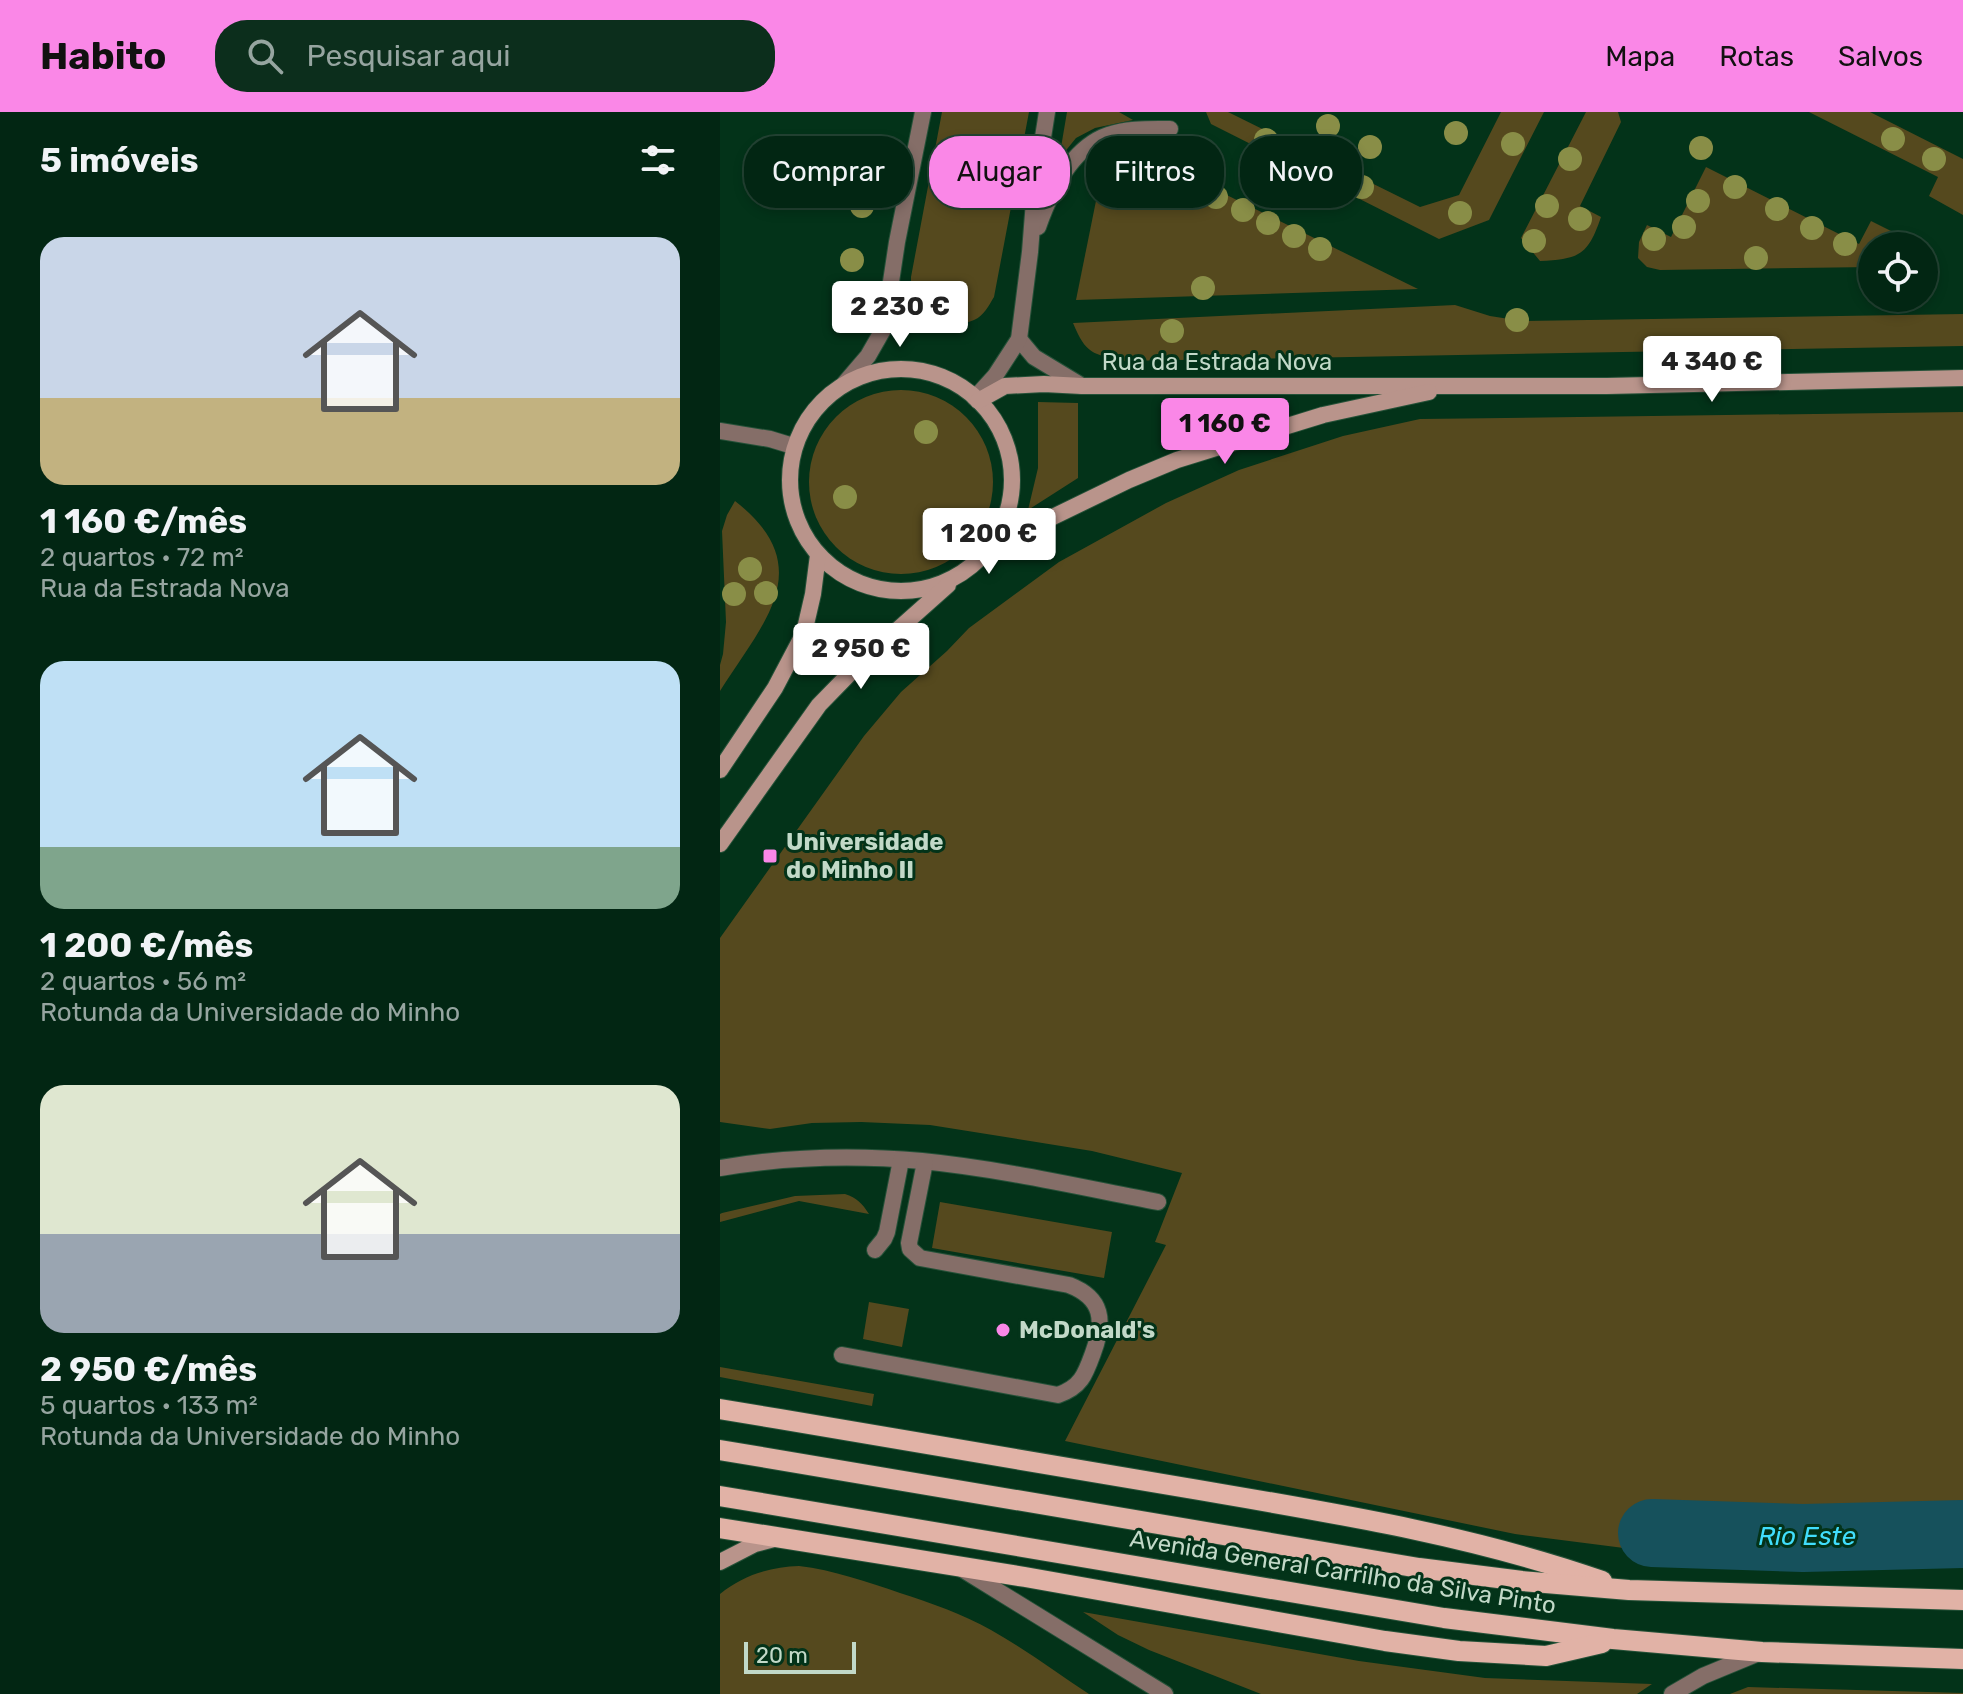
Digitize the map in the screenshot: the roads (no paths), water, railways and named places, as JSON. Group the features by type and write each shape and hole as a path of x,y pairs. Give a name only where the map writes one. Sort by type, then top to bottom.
{"main road":[{"path":"720,844 819,705 858,665 960,575 991,547 1006,518 1013,486 1009,453 997,423 962,387 934,374 903,369 872,372 844,384 820,403 793,446 789,482 796,524 818,555 847,579 883,591 921,590 960,575"},
{"name":"Rua da Estrada Nova","path":"977,400 1005,386 1044,384 1607,386 1963,378"},
{"name":"Rua da Estrada Nova","path":"991,547 1177,460 1323,415 1460,386"},
{"path":"720,770 775,688 804,633 818,555"},
{"path":"720,1409 1299,1507 1451,1537 1571,1570 1629,1590"},
{"name":"Avenida General Carrilho da Silva Pinto","path":"720,1450 1419,1568 1522,1581 1629,1590 1963,1600"},
{"name":"Avenida General Carrilho da Silva Pinto","path":"720,1496 1444,1618 1618,1640 1762,1652 1963,1659"},
{"path":"720,1528 1459,1651 1546,1656 1618,1640"},
{"path":"720,1562 755,1544 780,1538"}],"street":[{"path":"844,384 868,356 884,328 897,242 923,112"},
{"path":"977,400 1019,339 1035,188 1047,112"},
{"path":"1030,252 1045,208 1067,167 1086,146 1107,135 1135,129 1170,129"},
{"path":"1019,339 1034,357 1082,386"},
{"path":"720,431 793,446"},
{"path":"725,1165 854,1157 925,1162 1037,1178 1158,1202"},
{"path":"875,1250 887,1232 901,1160"},
{"path":"842,1355 1058,1395 1080,1382 1086,1372 1101,1324 1099,1311 1083,1290 920,1258 910,1249 925,1162"},
{"path":"957,1566 1165,1693"},
{"path":"1672,1694 1703,1676 1762,1652"}],"waterway":[{"name":"Rio Este","path":"1652,1533 1803,1538 1963,1534"}],"place":[{"name":"Universidade do Minho II","path":"770,856"},
{"name":"McDonald's","path":"1003,1330"}]}
